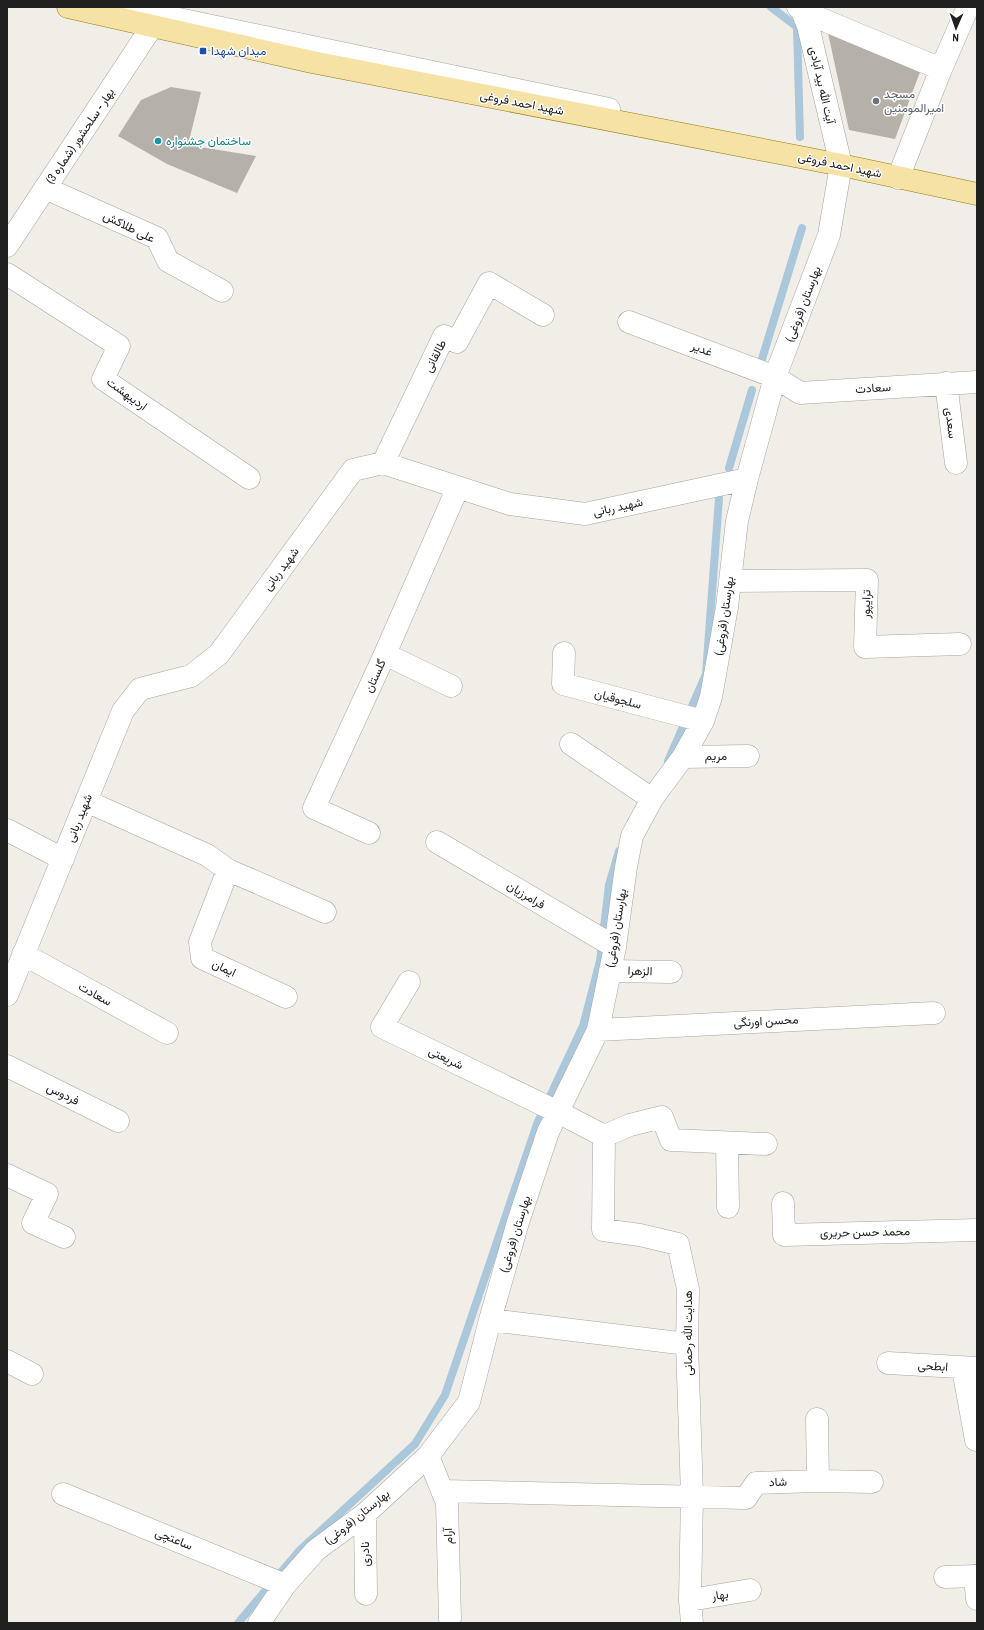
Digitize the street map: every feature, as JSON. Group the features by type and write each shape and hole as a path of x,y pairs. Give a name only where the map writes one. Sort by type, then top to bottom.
{"main road":[{"name":"شهید احمد فروغی","path":"68,7 312,62 842,165 900,173 977,194"}],"street":[{"name":"شهید احمد فروغی","path":"120,7 900,173 977,184"},
{"path":"800,9 941,69"},
{"name":"آیت الله بید آبادی","path":"800,9 808,26 842,165"},
{"path":"900,173 941,69 969,19"},
{"name":"بهار - سلحشور (شماره 3)","path":"7,246 153,26"},
{"name":"بهارستان (فروغی)","path":"260,1623 285,1585 316,1550 365,1514 428,1456 469,1402 490,1320 518,1222 548,1132 598,1030 610,970 632,836 646,795 683,757 711,697 727,607 736,521 775,377 829,235 842,165"},
{"name":"علی طلاکش","path":"45,188 157,238 168,261 222,291"},
{"name":"اردیبهشت","path":"7,274 119,346 103,379 249,478"},
{"name":"طالقانی","path":"383,463 444,336 457,342 489,283 543,315"},
{"name":"غدیر","path":"629,322 775,377"},
{"name":"سعادت","path":"775,377 800,393 977,382"},
{"name":"سعدی","path":"946,383 956,463"},
{"name":"شهید ربانی","path":"7,995 124,712 140,689 191,676 219,654 338,494 353,470 383,463 510,504 585,514 747,479"},
{"name":"گلستان","path":"370,833 314,808 385,654 458,487"},
{"name":"ترایپور","path":"730,581 867,580 865,646 960,644"},
{"name":"سلجوقیان","path":"564,653 563,684 701,720"},
{"path":"385,654 451,686"},
{"path":"571,744 646,795"},
{"name":"مریم","path":"683,757 748,756"},
{"path":"86,801 207,855 228,870 325,912"},
{"path":"7,830 63,859"},
{"name":"فرامرزیان","path":"437,842 613,947"},
{"name":"ایمان","path":"228,870 200,942 202,958 286,997"},
{"name":"سعادت","path":"23,954 167,1033"},
{"name":"الزهرا","path":"610,970 671,972"},
{"name":"شریعتی","path":"409,982 382,1027 557,1111"},
{"name":"محسن اورنگی","path":"598,1030 934,1013"},
{"name":"فردوس","path":"7,1066 118,1121"},
{"path":"557,1111 604,1136 630,1125 662,1117 671,1140 728,1144 766,1144"},
{"name":"هدایت الله رحمانی","path":"604,1136 602,1230 640,1235 678,1244 688,1289 687,1344 692,1496 690,1600 692,1623"},
{"path":"728,1144 728,1207"},
{"path":"7,1175 47,1194 33,1223 64,1237"},
{"name":"محمد حسن حریری","path":"783,1203 784,1235 977,1230"},
{"path":"490,1320 687,1344"},
{"path":"7,1361 32,1374"},
{"name":"ابطحی","path":"888,1363 970,1369"},
{"path":"970,1369 976,1440"},
{"path":"817,1419 818,1481"},
{"name":"آرام","path":"428,1456 447,1503 450,1619"},
{"name":"شاد","path":"692,1496 746,1498 756,1483 818,1481 872,1482"},
{"path":"443,1491 692,1496"},
{"name":"ساعتچی","path":"63,1494 264,1575 285,1585"},
{"name":"نادری","path":"365,1514 366,1594"},
{"path":"945,1577 976,1576 977,1599"},
{"name":"بهار","path":"690,1600 750,1590"}],"building":[{"name":"مسجد امیرالمومنین","path":"828,33 920,72 895,139 849,130"},
{"name":"ساختمان جشنواره","path":"171,87 201,92 188,145 256,156 237,193 167,164 118,136 141,100"}],"waterway":[{"path":"771,7 797,27 800,137"},
{"path":"762,359 802,228"},
{"path":"729,468 752,390"},
{"path":"668,761 706,674 719,498"},
{"path":"238,1623 299,1551 415,1444 445,1395 537,1124 583,1026 600,961 609,885 619,851"}],"place":[{"name":"میدان شهدا","path":"203,51"},
{"name":"مسجد امیرالمومنین","path":"876,101"},
{"name":"ساختمان جشنواره","path":"158,141"}]}
